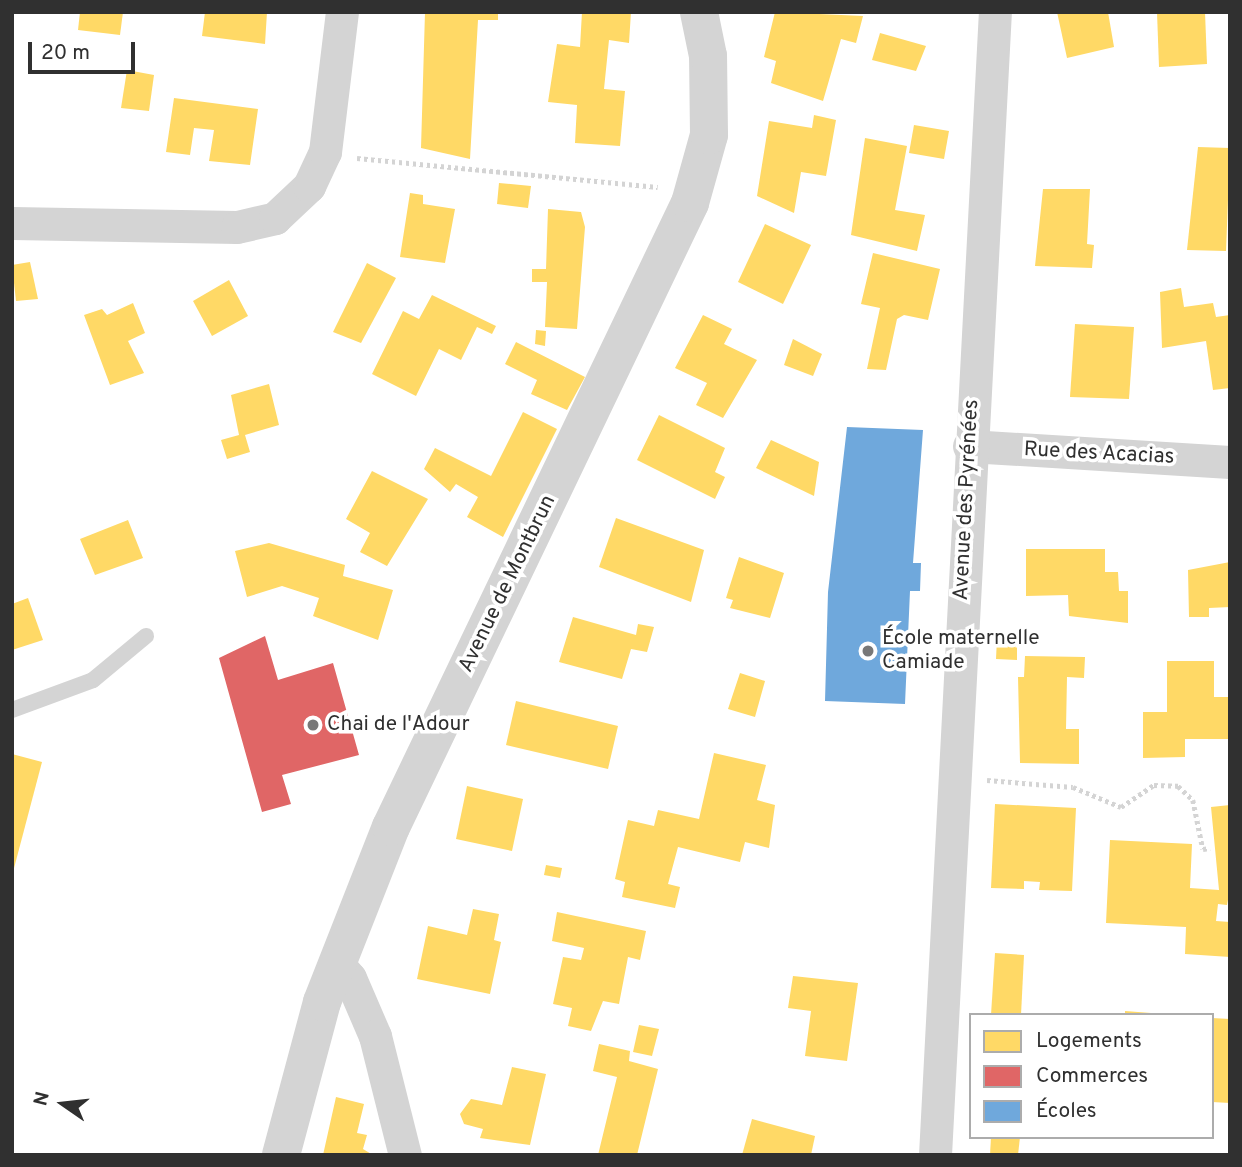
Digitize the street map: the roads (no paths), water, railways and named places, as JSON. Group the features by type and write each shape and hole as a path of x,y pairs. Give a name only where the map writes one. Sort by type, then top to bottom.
{"street":[{"path":"12,223 237,227 275,218 309,186 325,152 342,12"},
{"name":"Avenue de Montbrun","path":"281,1155 336,962 391,827 672,251 709,135 708,56 699,12"},
{"name":"Avenue des Pyrénées","path":"935,1155 969,446 995,12"},
{"name":"Rue des Acacias","path":"969,446 1230,462"},
{"path":"336,962 349,978 374,1036 405,1155"}],"lane":[{"path":"12,710 93,680 146,636"}],"place":[{"name":"École maternelle Camiade","path":"868,651"},
{"name":"Chai de l'Adour","path":"313,725"}]}
